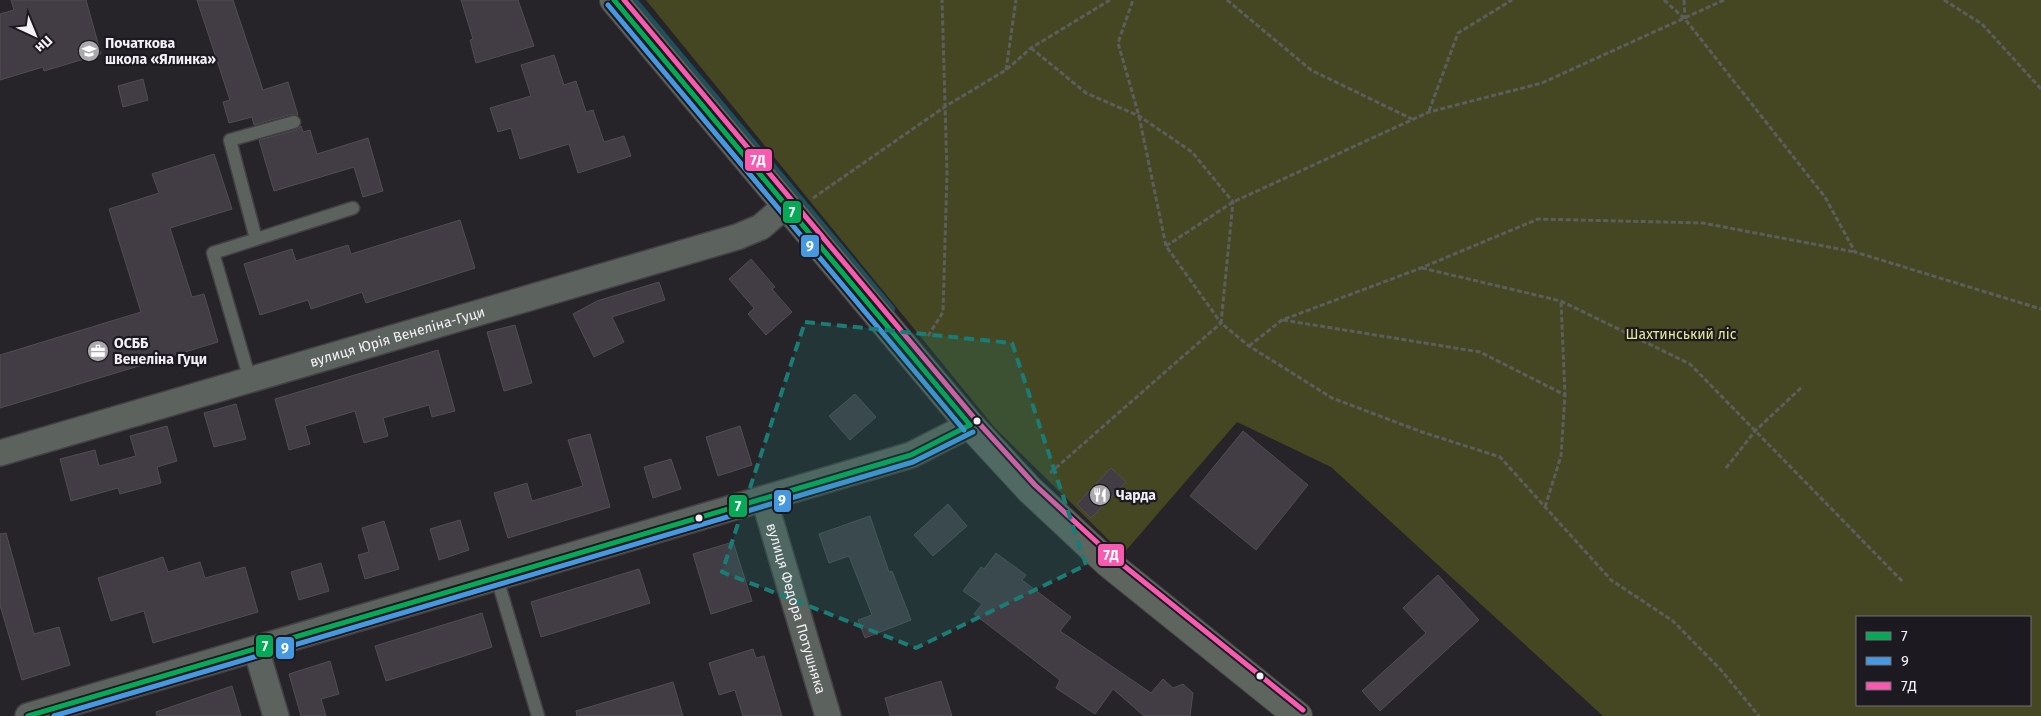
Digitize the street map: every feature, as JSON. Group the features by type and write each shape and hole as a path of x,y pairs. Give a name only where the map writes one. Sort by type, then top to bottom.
{"street":[{"path":"614,0 970,425 1030,490 1108,563 1298,716"},
{"name":"вулиця Юрія Венеліна-Гуци","path":"0,453 738,237 761,227 785,206"},
{"path":"28,716 912,455 970,425"},
{"name":"вулиця Федора Потушняка","path":"764,499 828,716"},
{"path":"256,649 276,716"}],"lane":[{"path":"256,239 230,140 294,122"},
{"path":"250,380 213,253 353,208"},
{"path":"497,578 538,716"}],"path":[{"path":"914,357 943,312 946,106 942,0"},
{"path":"1006,70 1016,0"},
{"path":"812,199 946,106 1006,70 1031,48 1110,0"},
{"path":"1133,0 1118,43 1139,116 1166,246 1221,323 1249,346 1332,398 1422,432 1500,457 1611,580 1672,621 1721,670 1759,716"},
{"path":"1227,0 1311,70 1413,119"},
{"path":"1428,112 1458,33 1512,0"},
{"path":"1664,0 1685,18 1825,198 1856,252"},
{"path":"1684,0 1685,18"},
{"path":"1166,246 1233,202 1428,112 1542,83 1724,0"},
{"path":"1944,0 1982,24 2041,89"},
{"path":"1030,490 1221,323 1233,202 1192,152 1139,116 1086,93 1031,48"},
{"path":"1249,346 1282,320 1421,268 1538,219 1703,223 1856,252 2041,309"},
{"path":"1421,268 1561,301 1690,364 1903,582"},
{"path":"1545,507 1561,456 1565,394 1561,301"},
{"path":"1282,320 1480,352 1565,394"},
{"path":"1726,468 1755,431 1803,386"}],"highlighted area":[{"path":"805,322 1012,343 1086,565 916,648 722,572"}],"green space":[{"name":"Шахтинський ліс","path":"646,0 2041,0 2041,716 1603,716 1331,467 1237,422 1123,554 995,428"}],"building":[{"path":"11,0 86,0 101,54 44,71 43,67 0,80 0,14 14,10"},
{"path":"197,0 233,0 263,90 288,82 298,115 292,114 254,125 252,117 229,123 223,102 230,100"},
{"path":"461,0 518,0 534,46 476,63 470,40 473,39"},
{"path":"554,55 564,85 576,81 586,112 593,110 604,142 624,136 631,156 578,173 569,144 520,159 511,128 498,132 490,108 531,96 521,65"},
{"path":"143,79 148,100 123,107 118,86"},
{"path":"301,126 303,132 310,130 317,154 368,138 383,191 363,197 354,167 274,191 259,140 296,130"},
{"path":"214,154 232,209 170,228 192,297 204,294 218,342 0,408 0,355 141,312 109,209 159,193 152,174"},
{"path":"460,220 475,268 366,303 362,292 311,309 308,300 260,315 244,264 292,249 296,261 348,245 351,254"},
{"path":"751,259 775,287 772,289 792,312 766,335 748,314 754,308 729,279"},
{"path":"659,282 665,300 612,317 624,342 594,357 573,314 597,301"},
{"path":"515,325 532,383 504,391 487,332"},
{"path":"438,350 455,411 432,417 429,405 383,418 388,436 364,443 355,411 305,426 310,444 289,450 275,399"},
{"path":"855,394 876,417 850,440 829,416"},
{"path":"236,404 246,439 214,447 204,413"},
{"path":"167,426 177,461 157,467 161,483 120,494 118,488 71,501 60,459 95,450 99,466 136,456 130,436"},
{"path":"740,426 752,465 718,476 706,437"},
{"path":"1243,431 1308,485 1256,550 1190,496"},
{"path":"590,434 610,507 508,538 494,493 527,483 532,501 583,486 568,440"},
{"path":"671,459 681,489 653,498 644,467"},
{"path":"1111,468 1126,482 1091,518 1077,504"},
{"path":"948,504 967,526 933,556 914,535"},
{"path":"870,516 889,572 892,571 911,620 865,638 858,620 872,615 849,556 829,563 819,534"},
{"path":"460,520 469,550 439,560 430,529"},
{"path":"384,521 399,569 365,579 358,555 369,552 362,528"},
{"path":"6,533 34,634 59,627 70,665 22,680 0,605 0,534"},
{"path":"733,542 752,601 711,614 693,554"},
{"path":"996,553 1026,575 1022,580 1071,617 1060,631 1151,693 1163,679 1173,688 1183,684 1193,693 1190,716 1144,716 1113,689 1095,714 1056,688 1060,680 974,614 982,604 963,591 981,567 984,569"},
{"path":"163,557 168,572 200,562 205,578 245,567 258,612 153,643 144,611 111,621 98,578"},
{"path":"321,563 329,591 299,600 291,572"},
{"path":"639,569 650,603 541,637 531,602"},
{"path":"1438,575 1479,620 1380,711 1362,691 1426,633 1403,608"},
{"path":"482,613 492,647 386,681 375,646"},
{"path":"753,649 756,658 764,656 782,716 743,716 735,690 719,695 709,663"},
{"path":"330,661 339,694 321,699 326,716 301,716 289,674"},
{"path":"941,681 952,716 890,716 885,698"},
{"path":"673,682 683,716 577,716 576,711"},
{"path":"232,686 241,716 157,716 156,712"}],"waterway":[{"path":"633,0 891,309"}],"transit line":[{"name":"7","path":"614,0 970,425"},
{"name":"7Д","path":"624,0 976,420 1035,485 1113,557 1303,710"},
{"name":"9","path":"608,5 964,430"},
{"name":"7","path":"28,716 911,455 970,425"},
{"name":"9","path":"54,716 913,462 973,432"}],"place":[{"name":"Початкова школа «Ялинка»","path":"89,51"},
{"name":"ОСББ Венеліна Гуци","path":"98,351"},
{"name":"Чарда","path":"1100,495"}]}
